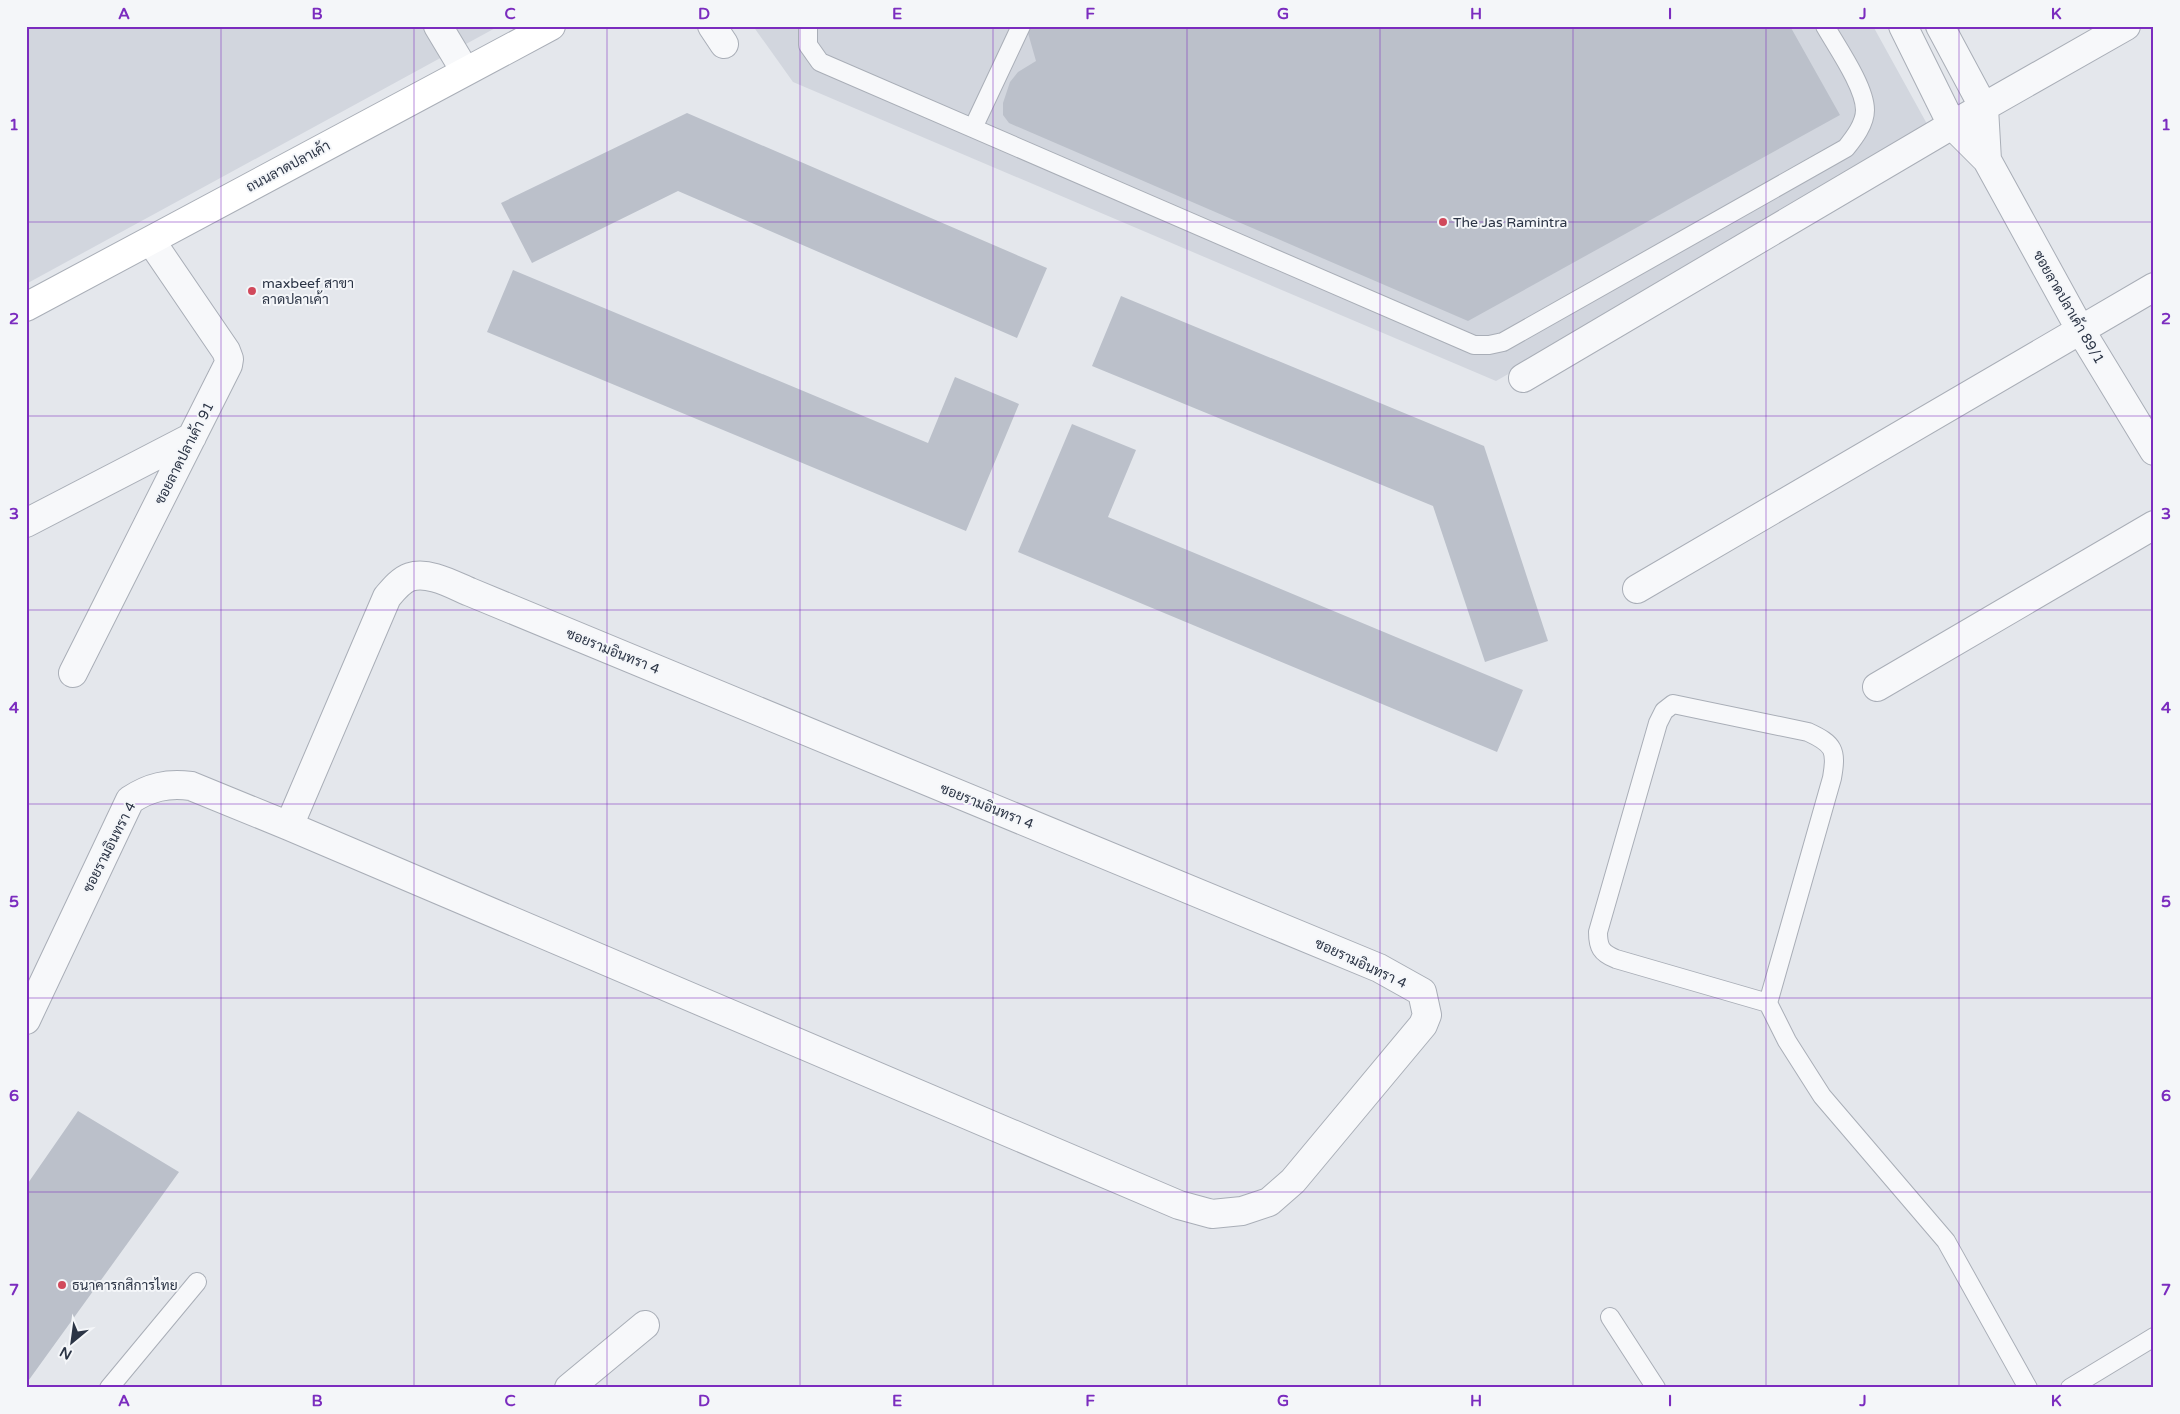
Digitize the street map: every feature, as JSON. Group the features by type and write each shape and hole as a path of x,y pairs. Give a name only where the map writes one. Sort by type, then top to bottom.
{"main road":[{"name":"ถนนลาดปลาเค้า","path":"26,308 465,70 551,26"}],"street":[{"path":"438,26 465,70"},
{"name":"ซอยลาดปลาเค้า 89/1","path":"1903,26 1952,125 1987,160 2081,331 2154,451"},
{"name":"ซอยลาดปลาเค้า 89/1","path":"1940,26 1984,108 1987,160"},
{"path":"1523,378 1952,125 2126,26"},
{"name":"ซอยลาดปลาเค้า 91","path":"73,673 221,382 229,359 226,351 151,241"},
{"path":"1637,589 2154,287"},
{"path":"26,522 192,437"},
{"path":"1876,687 2154,524"},
{"name":"ซอยรามอินทรา 4","path":"26,1020 130,800 145,790 176,784 191,786 289,826 1179,1205 1212,1214 1242,1211 1270,1202 1293,1181 1423,1025 1427,1015 1422,992 1379,968 470,592 421,575 410,577 402,582 387,598 289,826"},
{"path":"569,1388 645,1325"}],"lane":[{"path":"808,26 808,45 820,62 1474,345 1489,345 1503,342 1846,148 1859,131 1865,110 1858,85 1825,26"},
{"path":"973,128 1021,26"},
{"path":"1768,1003 1616,959 1604,954 1598,945 1598,932 1658,723 1664,711 1673,704 1808,732 1833,748 1835,762 1832,778 1768,1003 1788,1041 1822,1096 1946,1241 2028,1388"},
{"path":"110,1388 197,1282"},
{"path":"1610,1317 1656,1388"},
{"path":"2070,1388 2154,1336"}],"shaded area":[{"path":"26,26 499,26 26,284"},
{"name":"The Jas Ramintra","path":"753,26 1873,26 1932,133 1496,381 793,82"}],"building":[{"name":"The Jas Ramintra","path":"1026,26 1790,26 1840,115 1468,321 1009,123 1003,115 1003,103 1010,82 1018,72 1036,61"},
{"path":"687,113 1047,268 1017,338 678,191 532,263 501,203"},
{"path":"513,270 928,443 955,377 1019,404 966,531 487,332"},
{"path":"1121,296 1484,446 1548,641 1485,662 1433,506 1092,366"},
{"path":"1072,424 1136,450 1108,517 1523,690 1497,752 1018,552"},
{"name":"ธนาคารกสิการไทย","path":"78,1111 179,1172 26,1384 26,1186"}],"place":[{"name":"The Jas Ramintra","path":"1443,222"},
{"name":"maxbeef สาขา ลาดปลาเค้า","path":"252,291"},
{"name":"ธนาคารกสิการไทย","path":"62,1285"}]}
